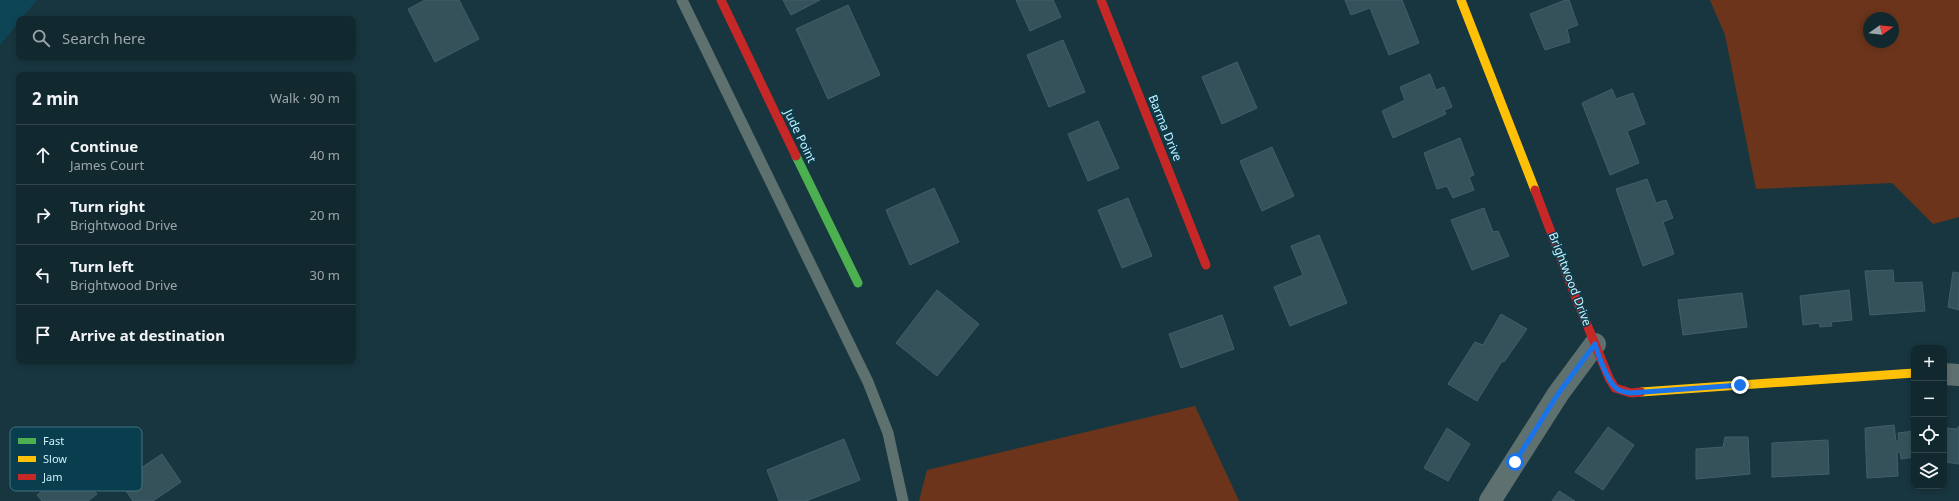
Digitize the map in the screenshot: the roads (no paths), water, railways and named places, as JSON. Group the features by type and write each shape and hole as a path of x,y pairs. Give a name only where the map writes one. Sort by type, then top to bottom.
{"street":[{"name":"Jude Point","path":"721,0 858,283"},
{"name":"Barma Drive","path":"1101,0 1206,265"},
{"name":"Brightwood Drive","path":"1461,0 1521,151 1576,298 1587,321 1602,364 1615,388 1631,393 1911,373"},
{"path":"1490,501 1558,394 1595,344"},
{"path":"1947,374 1959,375"}],"lane":[{"path":"682,0 868,382 888,433 903,501"}]}
